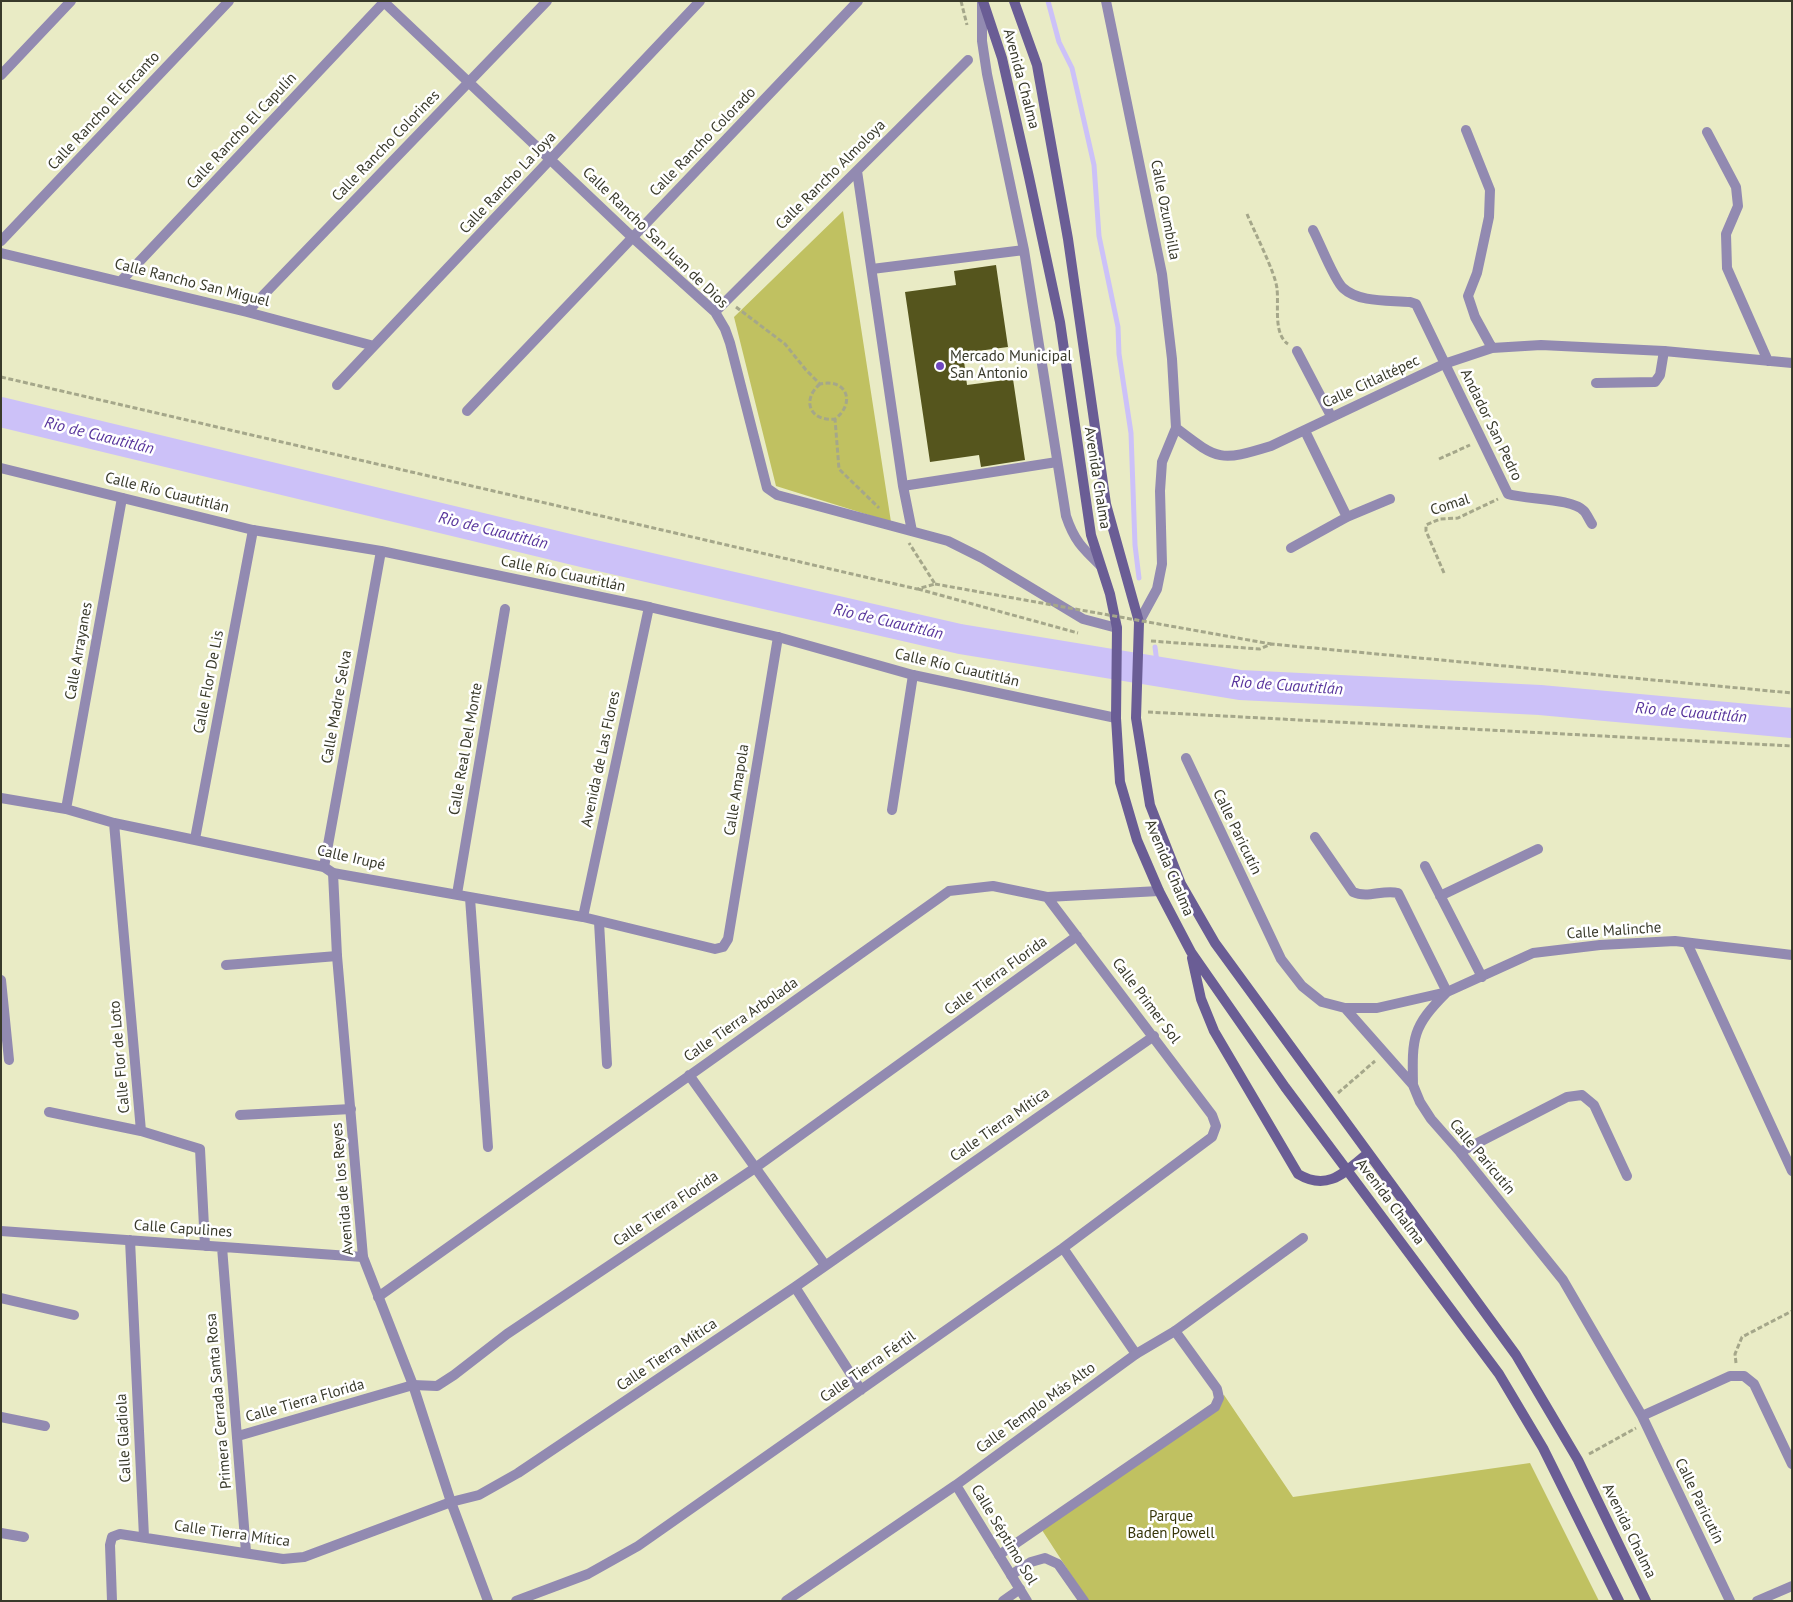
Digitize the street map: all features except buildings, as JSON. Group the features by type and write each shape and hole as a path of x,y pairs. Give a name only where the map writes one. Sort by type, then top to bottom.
{"main road":[{"name":"Avenida Chalma","path":"982,1 1002,58 1056,302 1090,535 1117,628 1116,718 1120,782 1138,840 1159,890 1191,952 1347,1170 1499,1374 1544,1448 1619,1601"},
{"name":"Avenida Chalma","path":"1014,1 1037,65 1068,239 1106,504 1139,622 1136,712 1150,805 1181,884 1215,943 1516,1355 1578,1460 1646,1601"},
{"path":"1191,952 1201,999 1214,1031 1298,1174 1310,1181 1329,1182 1368,1153"}],"street":[{"path":"1,75 72,1"},
{"name":"Calle Rancho El Encanto","path":"1,241 229,1"},
{"name":"Calle Rancho Colorines","path":"247,312 547,1"},
{"name":"Calle Rancho La Joya","path":"337,385 700,1"},
{"name":"Calle Rancho Colorado","path":"467,412 858,1"},
{"path":"982,1 982,42 987,74 1024,250 1066,516 1072,534 1079,545 1100,565"},
{"name":"Calle Ozumbilla","path":"1106,1 1162,274 1172,359 1176,428"},
{"name":"Calle Rancho San Juan de Dios","path":"384,2 552,159 632,237 715,312 725,329 730,343 767,488 777,495 948,541 982,558 1082,619 1117,628"},
{"name":"Calle Rancho El Capulín","path":"121,281 384,2"},
{"name":"Calle Rancho Almoloya","path":"715,312 968,60"},
{"path":"1466,130 1490,190 1489,217 1477,273 1468,296 1475,317 1492,348"},
{"path":"1707,132 1736,187 1738,206 1726,234 1726,268 1768,361"},
{"path":"857,171 903,486 912,531"},
{"name":"Andador San Pedro","path":"1313,230 1343,288 1364,297 1416,304 1508,494 1524,499 1570,504 1583,510 1592,524"},
{"path":"872,269 1024,250"},
{"name":"Calle Rancho San Miguel","path":"1,253 247,312 374,346"},
{"name":"Calle Citlaltépec","path":"1176,428 1209,453 1228,457 1271,446 1444,364 1492,348 1541,345 1664,351 1792,363"},
{"path":"1297,351 1331,416"},
{"path":"1596,383 1655,382 1660,375 1664,351"},
{"path":"1139,622 1156,589 1162,564 1160,491 1162,462 1176,428"},
{"path":"1304,431 1347,516"},
{"path":"903,486 1057,462"},
{"name":"Calle Río Cuautitlán","path":"1,468 253,530 381,551 649,607 778,637 913,675 1116,718"},
{"name":"Calle Arrayanes","path":"66,809 122,498"},
{"path":"1291,548 1347,516 1390,499"},
{"name":"Calle Flor De Lis","path":"195,840 253,530"},
{"name":"Calle Madre Selva","path":"324,867 381,551"},
{"name":"Avenida de Las Flores","path":"583,917 649,607"},
{"name":"Calle Real Del Monte","path":"457,894 505,609"},
{"name":"Calle Amapola","path":"723,947 728,938 778,637"},
{"path":"892,810 913,675"},
{"name":"Calle Paricutín","path":"1186,758 1281,959 1302,986 1315,997 1322,1002 1345,1008 1385,1053 1413,1085 1420,1102 1431,1119 1460,1152 1563,1280 1644,1420 1730,1601"},
{"name":"Calle Irupé","path":"1,798 66,809 114,823 324,867 333,873 583,917 715,949 723,947"},
{"name":"Calle Flor de Loto","path":"114,823 141,1131 200,1149 205,1246"},
{"path":"1315,837 1353,892 1361,896 1392,892 1398,894 1447,992"},
{"path":"1440,896 1538,849"},
{"path":"1425,866 1482,977"},
{"name":"Avenida de los Reyes","path":"333,873 337,956 363,1257 413,1385 451,1502 488,1601"},
{"name":"Calle Tierra Arbolada","path":"378,1298 949,891 993,886 1047,897 1159,890"},
{"name":"Calle Primer Sol","path":"1047,897 1154,1036 1212,1115 1216,1126"},
{"path":"470,898 488,1147"},
{"path":"599,922 607,1064"},
{"name":"Calle Tierra Florida","path":"238,1436 413,1385 437,1386 507,1334 755,1168 1077,936"},
{"name":"Calle Malinche","path":"1345,1008 1377,1008 1447,992 1534,953 1600,945 1675,941 1792,955"},
{"path":"1686,943 1792,1171"},
{"path":"226,965 337,956"},
{"path":"1,980 9,1060"},
{"name":"Calle Malinche","path":"1413,1085 1413,1044 1417,1027 1429,1010 1447,992"},
{"name":"Calle Tierra Mítica","path":"144,1537 283,1559 304,1557 451,1502 480,1495 518,1473 795,1287 1154,1036"},
{"path":"689,1075 825,1265"},
{"path":"1460,1152 1566,1097 1582,1095 1594,1105 1628,1176"},
{"path":"240,1115 351,1109"},
{"path":"49,1112 141,1131"},
{"name":"Calle Tierra Fértil","path":"516,1601 588,1574 638,1546 1063,1248 1212,1137 1216,1126"},
{"name":"Calle Capulines","path":"1,1231 363,1257"},
{"name":"Calle Templo Más Alto","path":"786,1601 956,1485 1136,1354 1175,1331 1303,1238"},
{"name":"Calle Gladiola","path":"130,1240 144,1537"},
{"name":"Primera Cerrada Santa Rosa","path":"222,1247 246,1552"},
{"path":"1063,1248 1136,1354"},
{"path":"795,1287 861,1390"},
{"path":"1,1298 74,1315"},
{"path":"999,1555 1215,1407 1219,1398 1217,1389 1175,1331"},
{"path":"1644,1420 1730,1376 1740,1376 1754,1384 1792,1464"},
{"path":"1,1417 45,1426"},
{"name":"Calle Séptimo Sol","path":"956,1485 1026,1601"},
{"path":"1,1533 24,1537"},
{"path":"112,1601 110,1545 112,1537 120,1534 144,1537"},
{"path":"1011,1575 1031,1562 1045,1558 1058,1564 1084,1601"},
{"path":"1757,1601 1792,1586"},
{"path":"1003,1601 1020,1589"}],"path":[{"path":"1247,214 1277,287 1278,325 1284,342 1297,351"},
{"path":"726,301 785,344 820,384"},
{"path":"1,378 918,589 1079,633"},
{"path":"828,382 838,385 845,392 847,403 844,412 835,419 825,420 816,416 810,408 810,397 813,390 820,384 828,382"},
{"path":"835,419 840,469 898,528 935,584"},
{"path":"1439,459 1482,440"},
{"name":"Comal","path":"1444,573 1426,531 1426,525 1440,519 1458,518 1508,494"},
{"path":"918,589 935,584 1271,644 1792,693"},
{"path":"1138,640 1260,649 1271,644"},
{"path":"1136,712 1792,746"},
{"path":"1329,1101 1385,1053"},
{"path":"1740,1376 1735,1354 1742,1336 1792,1311"},
{"path":"1578,1460 1644,1420"}],"green space":[{"path":"843,211 891,522 776,486 734,317"},
{"name":"Parque Baden Powell","path":"1224,1395 1293,1497 1530,1463 1599,1601 1088,1601 1040,1527"}],"waterway":[{"path":"1048,1 1059,42 1072,68 1094,165 1099,236 1118,327 1119,354 1131,433 1135,545 1139,578"},
{"name":"Rio de Cuautitlán","path":"1,412 586,553 960,639 1240,685 1540,700 1792,723"},
{"path":"1155,647 1158,671"}],"place":[{"name":"Mercado Municipal San Antonio","path":"940,366"}]}
